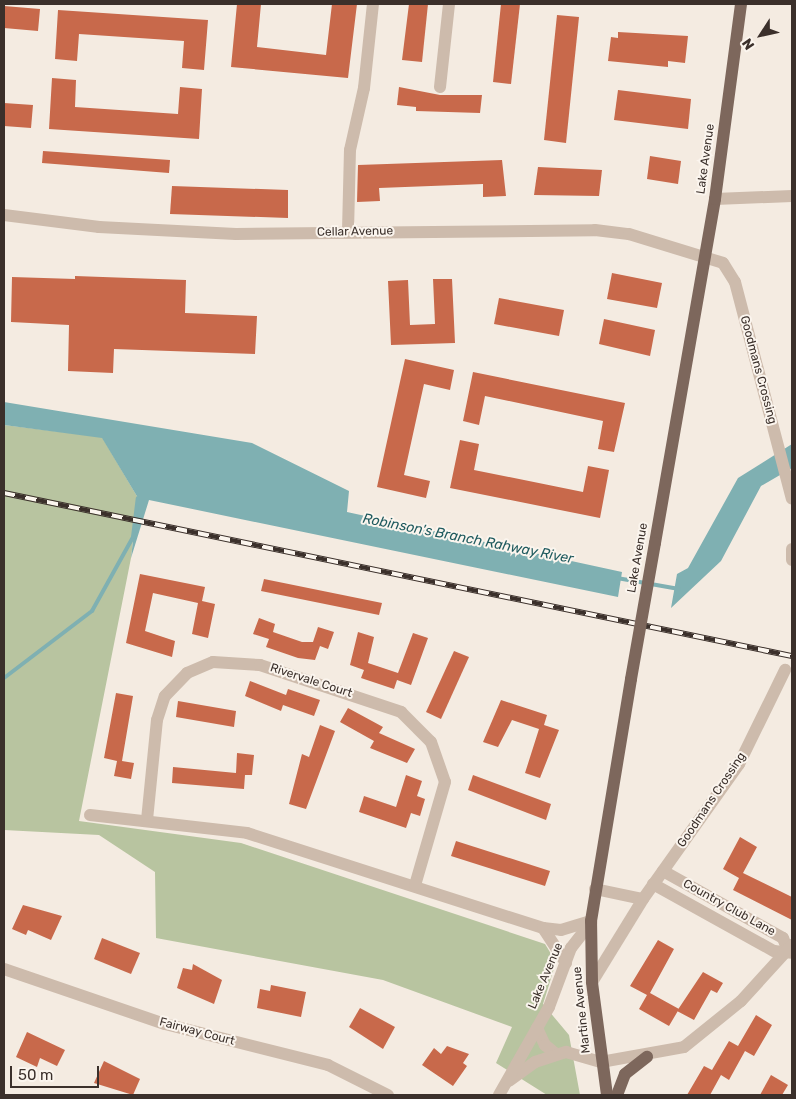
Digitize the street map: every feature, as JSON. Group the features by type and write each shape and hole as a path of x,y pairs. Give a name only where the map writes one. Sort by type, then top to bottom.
{"main road":[{"name":"Lake Avenue","path":"591,921 715,199 741,4"},
{"name":"Martine Avenue","path":"591,921 592,982 601,1062 607,1095"},
{"path":"617,1095 625,1074 647,1057"}],"street":[{"path":"348,231 350,150 364,88 373,4"},
{"path":"440,87 449,4"},
{"path":"715,199 792,196"},
{"name":"Cellar Avenue","path":"4,215 175,232 595,230 629,234 704,257"},
{"name":"Goodmans Crossing","path":"704,257 723,263 735,282 792,499"},
{"path":"792,549 792,560"},
{"name":"Rivervale Court","path":"147,820 157,720 165,696 187,673 213,662 260,665 401,712 431,742 445,782 415,885"},
{"name":"Goodmans Crossing","path":"592,982 653,884 739,764 785,670"},
{"path":"90,815 147,820 247,833 415,885 543,928 561,930 591,921"},
{"name":"Country Club Lane","path":"663,871 783,938 791,950"},
{"name":"Country Club Lane","path":"653,884 774,951 791,950"},
{"path":"595,889 643,899"},
{"name":"Lake Avenue","path":"499,1095 537,1028 566,963 591,921"},
{"path":"543,928 566,963"},
{"path":"508,1081 535,1062 556,1054 576,1054 601,1062 647,1057 702,1036 764,980 791,950"},
{"name":"Fairway Court","path":"4,969 165,1024 328,1065 388,1095"},
{"path":"537,1028 545,1046 556,1054"}],"green space":[{"path":"4,425 102,437 138,498 131,558 79,821 241,843 545,944 556,962 543,1004 569,1035 580,1095 547,1095 496,1063 512,1027 383,980 156,938 155,872 99,835 4,830"}],"water":[{"path":"4,402 252,443 349,491 347,512 622,572 618,597 149,500 131,558 138,498 102,438 4,425"},
{"path":"792,444 792,468 761,486 721,561 671,608 677,574 688,568 738,478"}],"building":[{"path":"237,4 261,4 257,47 326,55 332,4 357,4 348,78 231,67"},
{"path":"409,4 428,4 422,62 402,60"},
{"path":"501,4 520,4 511,84 493,82"},
{"path":"4,6 40,9 38,31 4,28"},
{"path":"58,10 208,20 204,70 182,68 184,41 79,34 77,61 55,59"},
{"path":"557,15 579,17 566,143 544,140"},
{"path":"618,32 688,36 685,63 668,61 668,67 608,61 611,37 618,38"},
{"path":"52,78 76,80 75,107 178,114 180,87 202,89 199,139 49,129"},
{"path":"399,87 440,95 482,95 480,113 416,111 416,107 397,105"},
{"path":"618,90 691,99 688,129 614,120"},
{"path":"4,103 33,105 31,128 4,126"},
{"path":"43,151 170,160 169,173 42,163"},
{"path":"650,156 681,161 678,184 647,179"},
{"path":"502,160 506,196 483,197 483,184 379,188 380,201 357,202 358,165"},
{"path":"538,167 602,170 599,196 534,195"},
{"path":"172,186 288,190 288,218 170,214"},
{"path":"612,273 662,283 657,308 607,299"},
{"path":"75,276 186,280 185,313 257,316 255,354 114,349 113,373 68,371 69,325 11,322 12,277 75,279"},
{"path":"433,279 452,279 455,343 391,345 388,281 408,280 410,325 435,324"},
{"path":"499,298 564,310 559,336 494,324"},
{"path":"604,319 655,330 650,356 599,344"},
{"path":"405,359 454,370 450,390 424,384 404,475 430,481 426,498 377,487"},
{"path":"473,372 625,403 614,452 598,449 603,421 485,396 479,425 463,421"},
{"path":"460,440 479,444 474,470 583,492 588,466 609,470 600,518 450,488"},
{"path":"140,574 205,587 202,601 215,604 208,638 192,634 198,603 153,593 145,631 175,641 172,657 126,643"},
{"path":"264,579 382,603 379,615 261,591"},
{"path":"259,618 275,624 273,632 302,642 313,642 318,627 334,632 328,649 320,646 315,660 298,658 266,647 269,639 253,634"},
{"path":"358,632 374,637 368,663 398,673 413,633 428,638 411,685 397,680 394,689 361,678 364,670 350,665"},
{"path":"454,651 469,657 441,719 426,712"},
{"path":"250,681 286,695 288,689 320,700 314,716 283,705 281,711 245,696"},
{"path":"116,693 133,696 122,761 134,763 131,779 114,776 117,761 104,758"},
{"path":"501,700 547,715 544,725 559,730 540,778 525,773 539,729 512,720 498,747 483,742"},
{"path":"178,701 236,711 234,727 176,717"},
{"path":"348,708 383,727 379,733 415,749 407,763 370,748 374,741 340,722"},
{"path":"320,725 335,731 306,809 289,804 302,754 309,757"},
{"path":"237,753 254,755 252,775 245,775 244,789 172,783 173,767 236,773"},
{"path":"406,775 422,781 417,796 425,799 420,816 411,813 406,828 359,812 364,796 396,807"},
{"path":"473,775 551,804 546,820 468,790"},
{"path":"740,837 757,847 743,873 792,897 792,920 733,890 739,878 723,869"},
{"path":"456,841 550,871 545,886 451,856"},
{"path":"23,905 62,916 51,940 28,930 26,935 12,929"},
{"path":"102,938 140,953 131,974 94,959"},
{"path":"658,940 674,949 650,993 679,1009 669,1026 639,1009 647,995 630,986"},
{"path":"193,964 222,980 214,1004 177,988 183,968 192,970"},
{"path":"703,972 723,983 717,993 711,990 694,1020 677,1011"},
{"path":"271,985 306,992 301,1017 257,1008 260,989 270,991"},
{"path":"360,1008 395,1027 383,1049 349,1027"},
{"path":"756,1015 772,1025 754,1056 745,1051 729,1080 721,1075 710,1095 687,1095 704,1066 712,1070 729,1041 738,1046"},
{"path":"27,1032 65,1050 57,1066 40,1058 37,1067 16,1057"},
{"path":"447,1046 469,1054 463,1063 467,1066 453,1086 422,1065 434,1048 441,1054"},
{"path":"104,1061 140,1079 133,1095 94,1083"},
{"path":"771,1075 788,1085 782,1095 760,1095"}],"waterway":[{"path":"4,678 92,611 133,537 138,498"},
{"name":"Robinson's Branch Rahway River","path":"617,578 679,589"}],"railway":[{"path":"4,493 792,656"}]}
